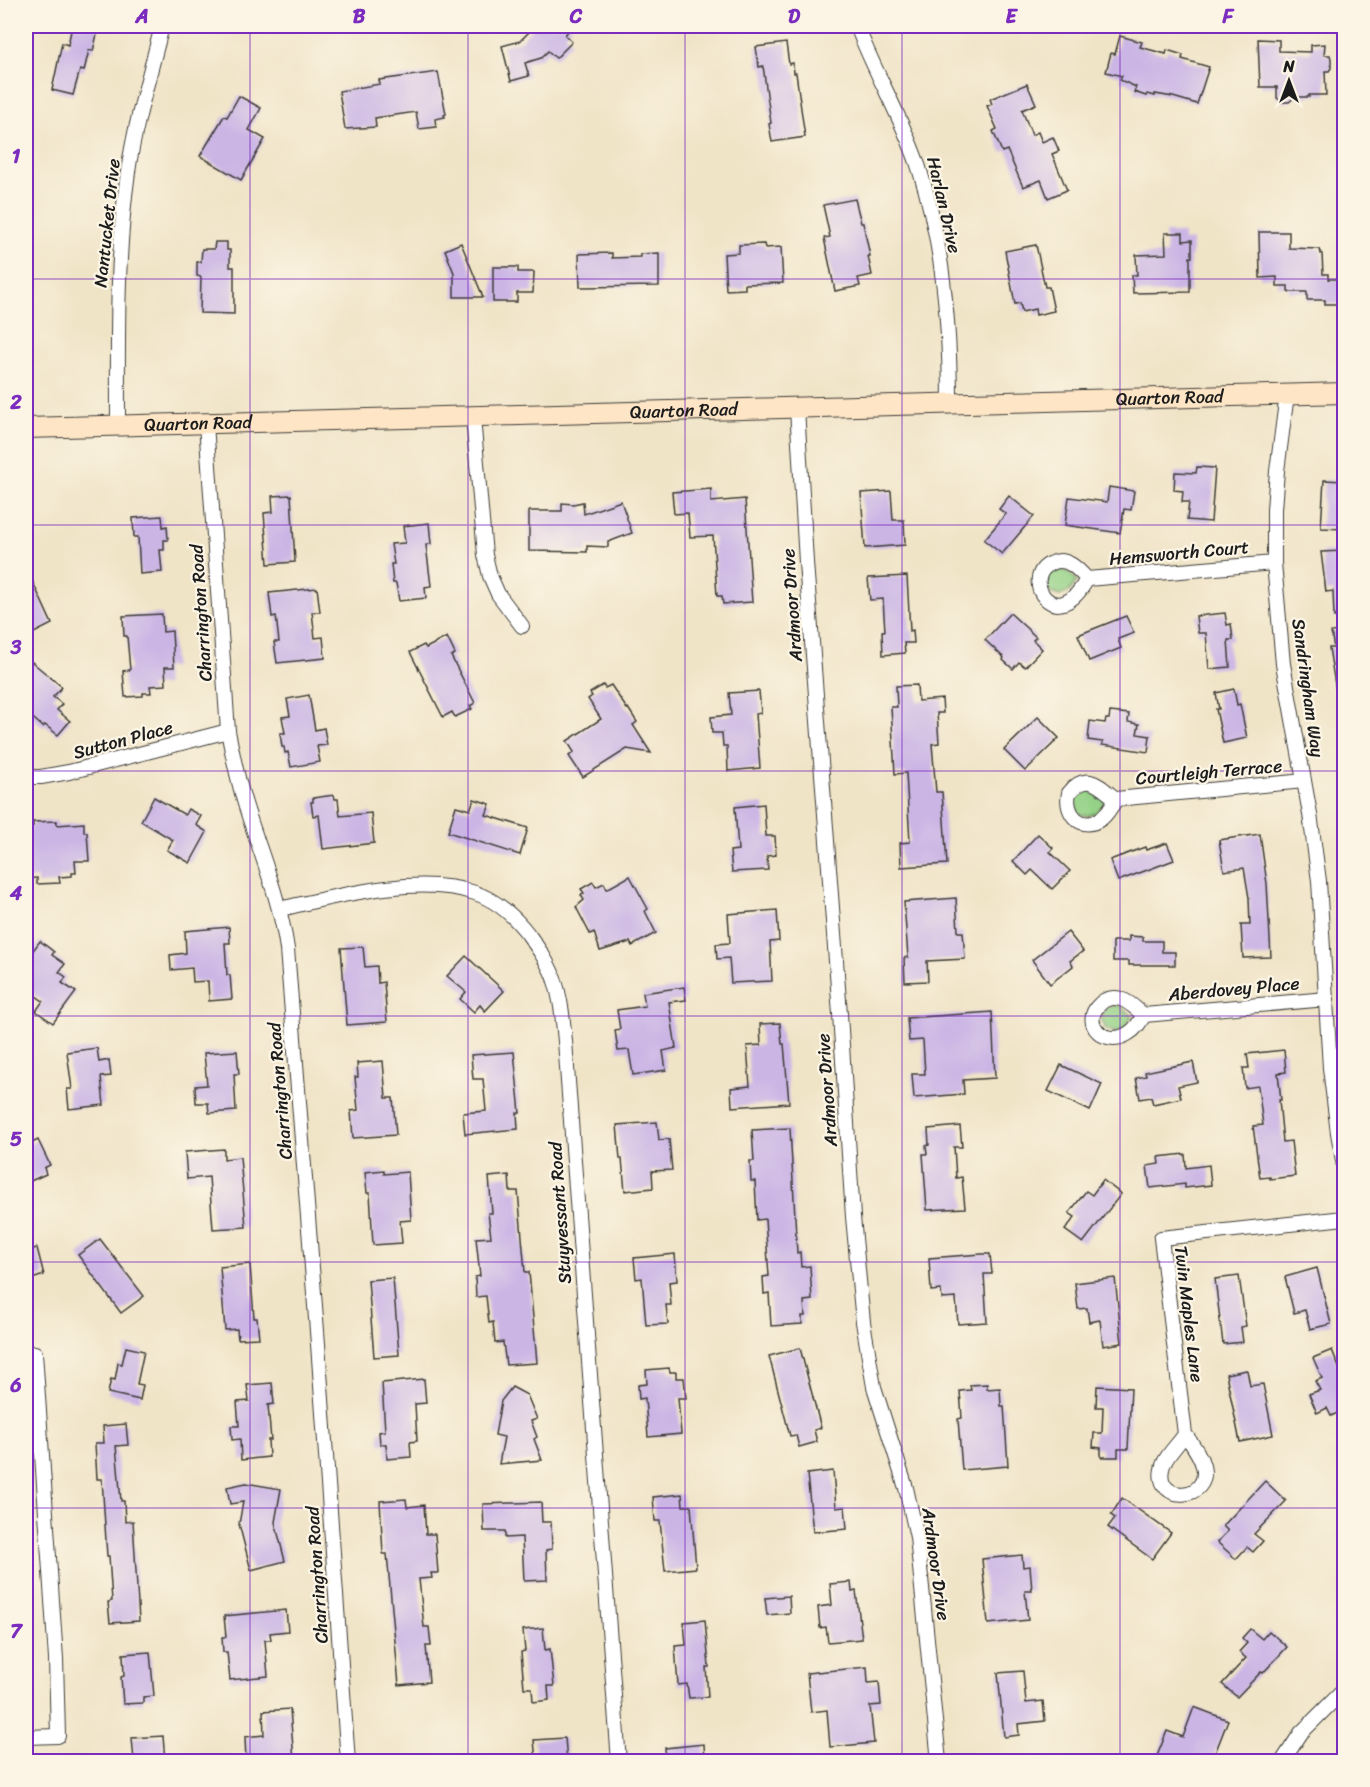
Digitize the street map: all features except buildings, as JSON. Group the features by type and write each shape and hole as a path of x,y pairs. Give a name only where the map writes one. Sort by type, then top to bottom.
{"street":[{"name":"Nantucket Drive","path":"118,426 117,319 125,199 136,132 162,26"},
{"name":"Harlan Drive","path":"857,26 906,134 926,192 937,243 947,320 950,404"},
{"name":"Quarton Road","path":"26,428 1344,393"},
{"name":"Sandringham Way","path":"1287,394 1274,500 1274,563 1283,664 1319,881 1330,1068 1344,1166"},
{"name":"Ardmoor Drive","path":"797,408 853,1217 863,1322 874,1387 906,1488 917,1537 939,1761"},
{"path":"473,417 485,555 490,576 498,594 522,626"},
{"name":"Charrington Road","path":"206,424 228,731 232,757 245,802 280,909 288,960 348,1761"},
{"name":"Hemsworth Court","path":"1087,579 1274,563"},
{"name":"Sutton Place","path":"26,777 69,772 228,731"},
{"name":"Courtleigh Terrace","path":"1116,799 1304,781"},
{"name":"Stuyvessant Road","path":"280,909 396,888 437,886 460,889 484,897 507,912 537,946 554,978 562,1012 565,1041 619,1761"},
{"name":"Aberdovey Place","path":"1144,1016 1327,999"},
{"name":"Twin Maples Lane","path":"1185,1434 1161,1238 1344,1218"},
{"path":"26,1737 58,1736 56,1659 30,1353"},
{"path":"1282,1761 1301,1733 1344,1690"}],"green space":[{"path":"1057,569 1068,572 1077,581 1069,592 1060,596 1050,593 1046,584 1048,574"},
{"path":"1085,789 1097,792 1105,801 1098,811 1088,816 1079,814 1073,802 1075,795"},
{"path":"1115,1005 1120,1006 1132,1016 1125,1028 1116,1033 1106,1029 1101,1019 1105,1009"}]}
